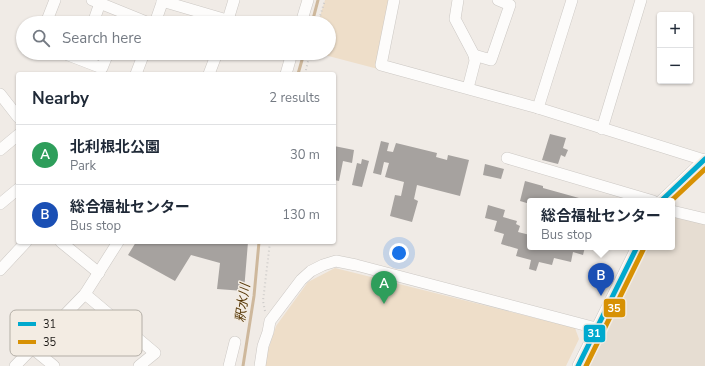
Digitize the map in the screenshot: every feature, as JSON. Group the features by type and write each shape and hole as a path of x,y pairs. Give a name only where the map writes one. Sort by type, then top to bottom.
{"street":[{"path":"49,16 55,0"},
{"path":"232,16 234,0"},
{"path":"303,16 308,0"},
{"path":"394,0 381,65 538,108 705,160"},
{"path":"458,0 455,18 474,55 475,61 468,88"},
{"path":"474,55 490,60 510,5 498,0"},
{"path":"538,108 572,0"},
{"path":"602,129 641,0"},
{"path":"158,16 163,1 212,16"},
{"path":"94,16 96,2 119,16"},
{"path":"81,60 102,68 105,60"},
{"path":"137,72 141,60"},
{"path":"210,72 215,60"},
{"path":"287,72 290,60"},
{"path":"1,96 16,115"},
{"path":"0,150 16,137"},
{"path":"507,158 643,198"},
{"path":"664,198 705,160"},
{"path":"0,204 16,192"},
{"path":"675,212 705,219"},
{"path":"0,270 24,244"},
{"path":"63,244 99,273"},
{"path":"69,310 85,294 117,244"},
{"path":"578,366 635,250"},
{"path":"260,366 263,346 270,321 301,280 311,271 336,261 596,328"},
{"path":"85,294 104,310"},
{"path":"139,366 155,353 142,342"},
{"path":"229,366 234,342"},
{"path":"16,366 25,356"},
{"path":"42,356 54,366"}],"path":[{"path":"320,16 324,0"},
{"path":"305,72 308,60"},
{"path":"270,244 263,301 270,321"}],"shaded area":[{"path":"325,0 393,0 378,69 336,58 336,16 320,16"},
{"path":"675,214 705,221 705,366 590,366 647,250 675,250"},
{"path":"335,268 575,328 579,339 566,366 263,366 276,326 308,282"}],"building":[{"path":"550,134 566,138 563,148 568,150 565,157 561,155 558,164 542,160"},
{"path":"381,141 389,143 387,151 393,152 396,143 437,153 436,157 447,160 448,155 469,160 460,196 417,185 414,199 418,201 412,222 390,216 395,195 401,196 404,182 385,177 389,163 384,162 381,175 373,173"},
{"path":"336,146 354,150 352,163 343,161 339,181 336,180"},
{"path":"362,159 369,161 362,187 352,185 357,163 361,164"},
{"path":"485,164 504,169 501,179 483,175"},
{"path":"525,181 543,186 543,188 579,198 527,198 527,203 520,201"},
{"path":"488,205 505,210 503,217 517,221 516,224 520,226 518,232 527,234 527,250 584,250 583,255 573,252 571,262 554,258 552,265 539,262 536,271 529,269 531,260 516,256 518,249 501,244 504,234 494,231 497,221 485,218"},
{"path":"135,244 248,244 244,291 217,289 220,263 191,255 175,281 128,255"}],"waterway":[{"name":"釈水川","path":"314,16 318,0"},
{"name":"釈水川","path":"299,72 302,60"},
{"name":"釈水川","path":"243,366 254,296 259,244"}],"transit line":[{"name":"31","path":"664,198 705,159"},
{"name":"35","path":"674,198 705,169"},
{"name":"31","path":"578,366 636,250"},
{"name":"35","path":"586,366 643,250"}],"place":[{"name":"総合福祉センター","path":"601,296"},
{"name":"北利根北公園","path":"384,304"}]}
